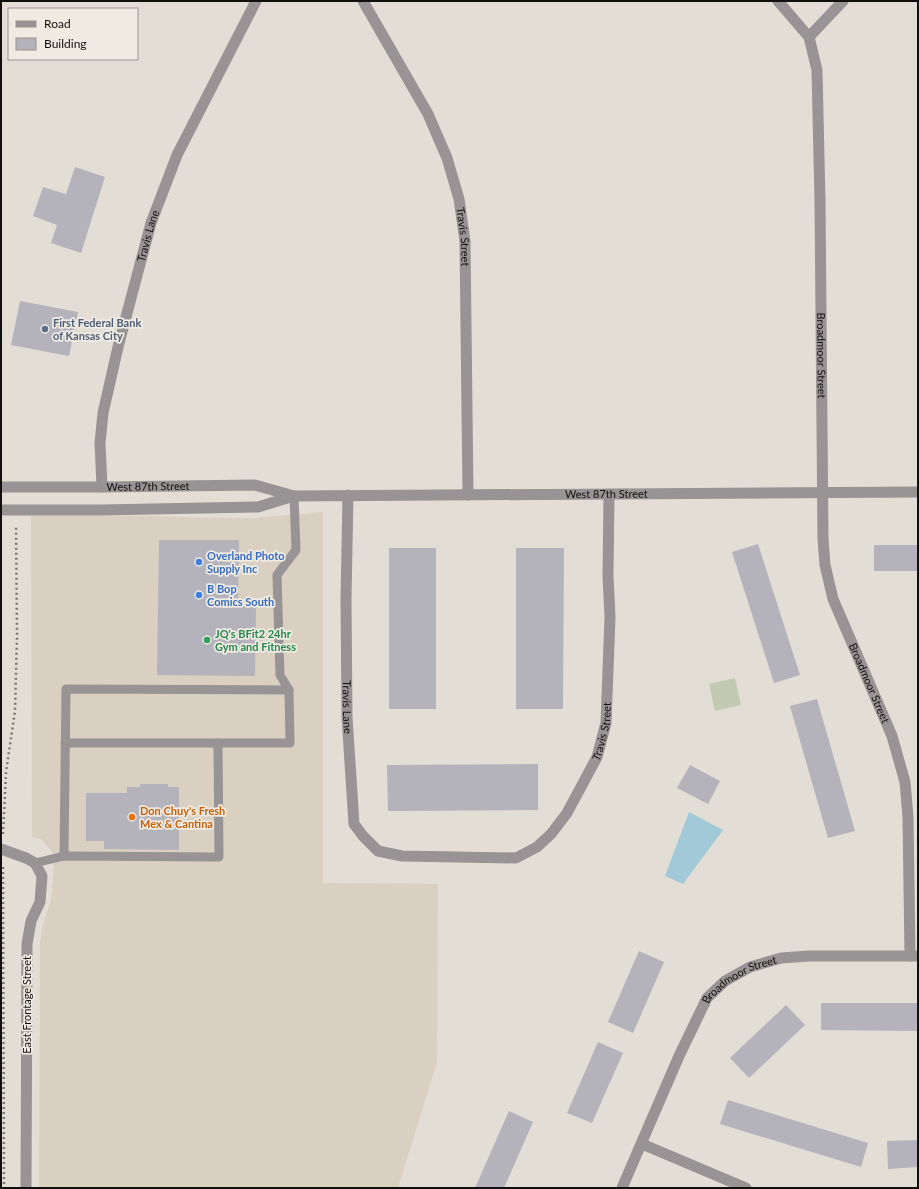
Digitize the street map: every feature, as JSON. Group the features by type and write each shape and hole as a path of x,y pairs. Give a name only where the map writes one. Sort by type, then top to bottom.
{"street":[{"name":"Travis Street","path":"364,1 428,114 447,158 459,199 465,241 468,495"},
{"name":"Broadmoor Street","path":"622,1188 679,1056 707,998 725,981 750,967 781,958 808,956 914,956 905,782 892,736 833,599 825,565 822,492 820,218 817,70 809,37 778,1"},
{"path":"809,37 843,1"},
{"name":"Travis Lane","path":"102,487 100,443 103,413 118,347 151,223 177,156 255,2"},
{"name":"West 87th Street","path":"1,487 255,485 294,496"},
{"name":"West 87th Street","path":"1,510 258,507 294,496 918,492"},
{"name":"Travis Street","path":"436,856 516,858 537,847 551,834 567,813 597,757 606,723 610,617 608,576 609,494"},
{"name":"Travis Lane","path":"348,495 346,599 347,717 354,824 363,836 378,851 402,856 436,856"},
{"path":"1,849 35,863"},
{"name":"East Frontage Street","path":"26,1188 27,944 31,921 40,902 42,876 35,863"},
{"path":"642,1144 746,1188"}],"lane":[{"path":"65,744 290,743 289,690 280,675 277,575 296,550 294,496"},
{"path":"64,856 66,689 289,690"},
{"path":"35,863 64,856 219,856 218,744"}],"path":[{"path":"3,835 6,772 15,711 17,637 15,510"},
{"path":"3,868 4,1188"}],"shaded area":[{"path":"323,512 323,883 438,884 437,1062 398,1188 39,1188 40,944 42,929 51,899 54,866 52,852 41,839 32,837 31,516 255,518"}],"green space":[{"path":"735,678 741,705 715,711 709,684"}],"water":[{"path":"689,812 723,830 683,884 665,876"}],"building":[{"path":"75,167 105,177 81,253 51,243 57,225 33,216 43,187 66,194"},
{"name":"First Federal Bank of Kansas City","path":"20,301 78,312 69,356 11,345"},
{"path":"159,540 239,540 238,606 256,606 255,676 157,675"},
{"path":"758,544 800,675 774,683 732,552"},
{"path":"874,545 918,545 918,571 874,571"},
{"path":"389,548 436,548 436,709 389,709"},
{"path":"516,548 564,548 563,709 516,709"},
{"path":"817,699 855,831 828,838 790,706"},
{"path":"538,764 538,810 388,811 387,765"},
{"path":"690,765 720,781 708,804 677,788"},
{"name":"Don Chuy's Fresh Mex & Cantina","path":"140,784 168,784 168,787 179,787 179,850 104,849 104,841 86,841 86,793 127,793 127,787 140,787"},
{"path":"639,951 664,962 633,1033 608,1022"},
{"path":"821,1003 918,1003 918,1031 821,1030"},
{"path":"786,1005 805,1025 749,1078 730,1058"},
{"path":"598,1042 623,1053 592,1123 567,1113"},
{"path":"728,1100 868,1143 861,1167 720,1124"},
{"path":"509,1111 533,1122 504,1188 475,1188"},
{"path":"918,1140 918,1167 888,1169 887,1141"}],"place":[{"name":"First Federal Bank of Kansas City","path":"45,329"},
{"name":"Overland Photo Supply Inc","path":"199,562"},
{"name":"B Bop Comics South","path":"199,595"},
{"name":"JQ's BFit2 24hr Gym and Fitness","path":"207,640"},
{"name":"Don Chuy's Fresh Mex & Cantina","path":"132,817"}]}
